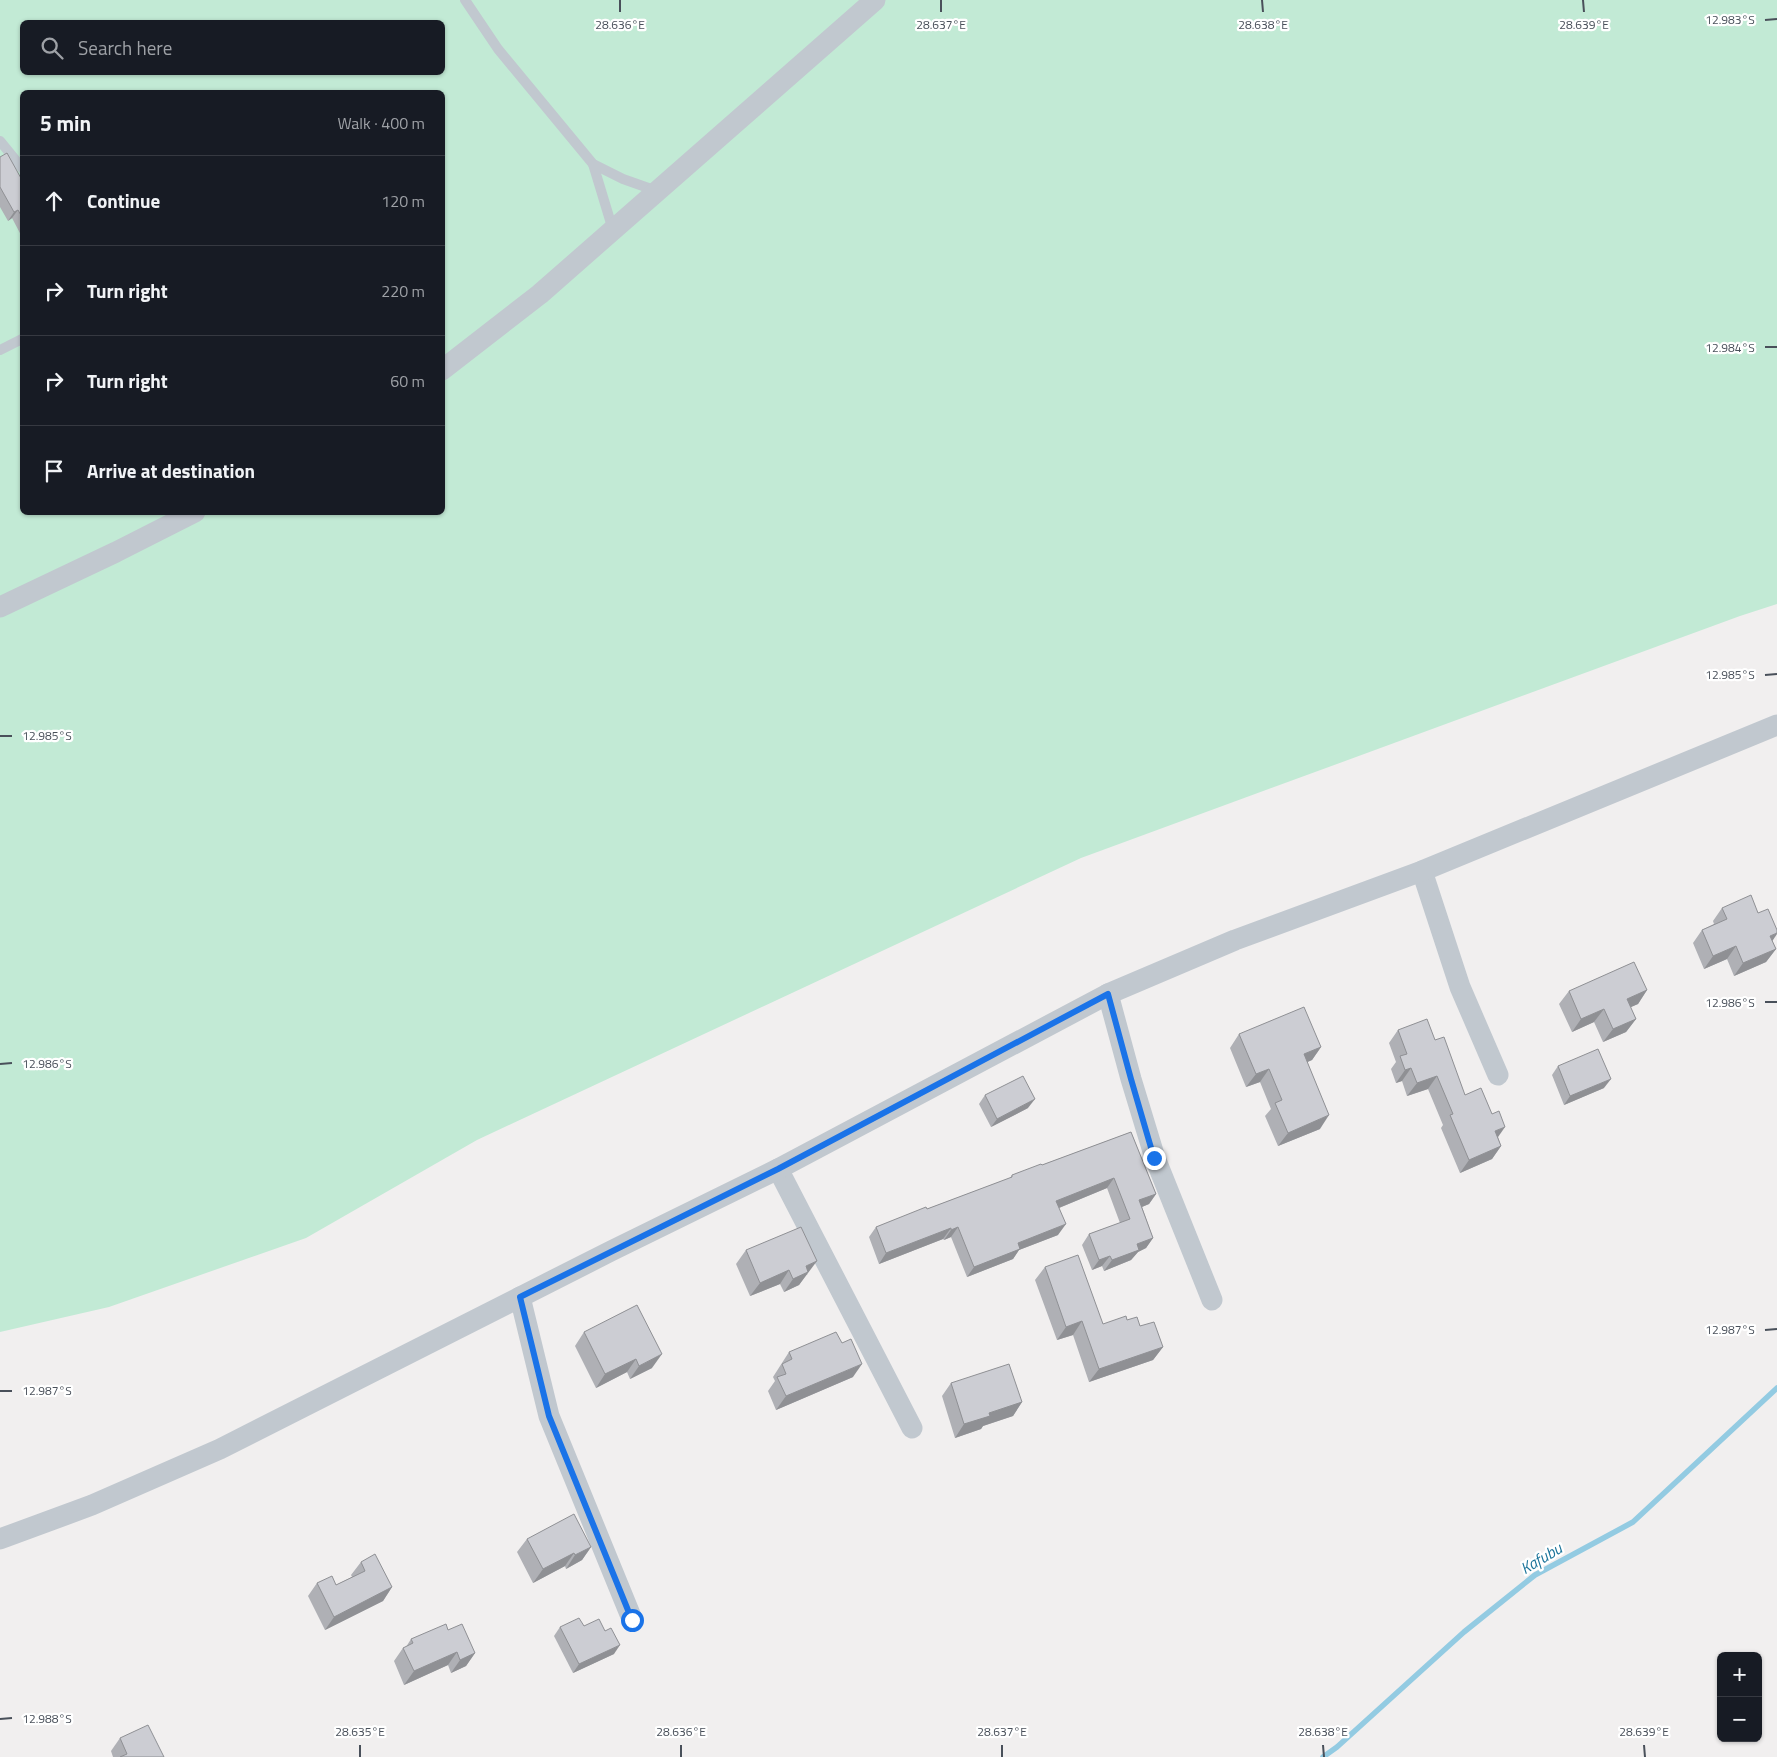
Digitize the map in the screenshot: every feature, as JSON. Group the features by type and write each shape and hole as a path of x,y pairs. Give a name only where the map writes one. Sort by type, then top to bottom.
{"street":[{"path":"445,368 540,294 875,0"},
{"path":"0,607 190,515"},
{"path":"0,1539 92,1505 220,1450 520,1297 778,1169 1108,994 1235,940 1422,871 1777,725"},
{"path":"1422,871 1460,987 1498,1075"},
{"path":"1108,994 1154,1158 1212,1300"},
{"path":"778,1169 912,1428"},
{"path":"520,1297 549,1416 632,1620"}],"lane":[{"path":"465,0 498,49 593,164 613,230"},
{"path":"0,142 20,166"},
{"path":"593,164 622,179 657,191"},
{"path":"0,350 20,340"}],"green space":[{"path":"0,0 1777,0 1777,604 1081,858 477,1140 306,1238 109,1307 0,1332"}],"building":[{"path":"7,153 20,176 20,214 18,210 14,212 0,187 0,157"},
{"path":"1751,895 1758,913 1768,909 1777,930 1777,933 1770,936 1776,949 1743,963 1736,946 1713,956 1702,930 1727,919 1722,908"},
{"path":"1634,962 1647,990 1627,999 1636,1019 1613,1029 1604,1009 1581,1019 1569,991"},
{"path":"1304,1007 1321,1047 1304,1054 1329,1115 1288,1133 1275,1103 1282,1100 1269,1069 1256,1074 1239,1034"},
{"path":"1427,1019 1435,1040 1444,1037 1465,1095 1481,1088 1492,1114 1499,1111 1505,1127 1495,1131 1501,1146 1469,1160 1450,1115 1453,1114 1437,1076 1417,1083 1411,1068 1405,1070 1400,1056 1407,1054 1398,1030"},
{"path":"1598,1049 1611,1079 1570,1096 1558,1066"},
{"path":"1023,1076 1035,1099 997,1119 985,1095"},
{"path":"1131,1132 1156,1194 1139,1200 1153,1238 1137,1244 1139,1250 1112,1260 1110,1256 1099,1260 1089,1234 1130,1219 1114,1178 1056,1201 1066,1224 1018,1243 1020,1249 974,1267 958,1227 886,1253 876,1227"},
{"path":"801,1227 817,1261 806,1266 808,1272 793,1279 789,1270 760,1283 746,1250"},
{"path":"1078,1255 1103,1324 1126,1316 1127,1320 1137,1317 1140,1326 1154,1322 1163,1347 1099,1369 1082,1321 1066,1327 1045,1267"},
{"path":"637,1305 662,1354 639,1366 636,1359 605,1374 584,1332"},
{"path":"836,1332 842,1343 851,1339 862,1364 786,1396 777,1377 786,1374 782,1364 792,1359 789,1352"},
{"path":"1009,1364 1022,1402 989,1413 990,1416 964,1424 951,1383"},
{"path":"574,1514 591,1547 575,1555 574,1553 543,1569 527,1539"},
{"path":"375,1554 392,1587 334,1617 317,1583 332,1576 336,1585 365,1571 361,1562"},
{"path":"579,1618 584,1626 599,1619 605,1631 611,1628 620,1645 579,1664 560,1627"},
{"path":"446,1624 448,1630 462,1624 475,1653 460,1660 457,1652 414,1671 403,1648 413,1643 411,1639"},
{"path":"148,1725 164,1757 120,1757 127,1754 120,1738"}],"waterway":[{"name":"Kafubu","path":"1323,1757 1337,1747 1464,1632 1535,1575 1633,1522 1777,1388"}],"route":[{"path":"632,1620 549,1416 520,1297 778,1169 1008,1049 1108,994 1154,1158"}]}
